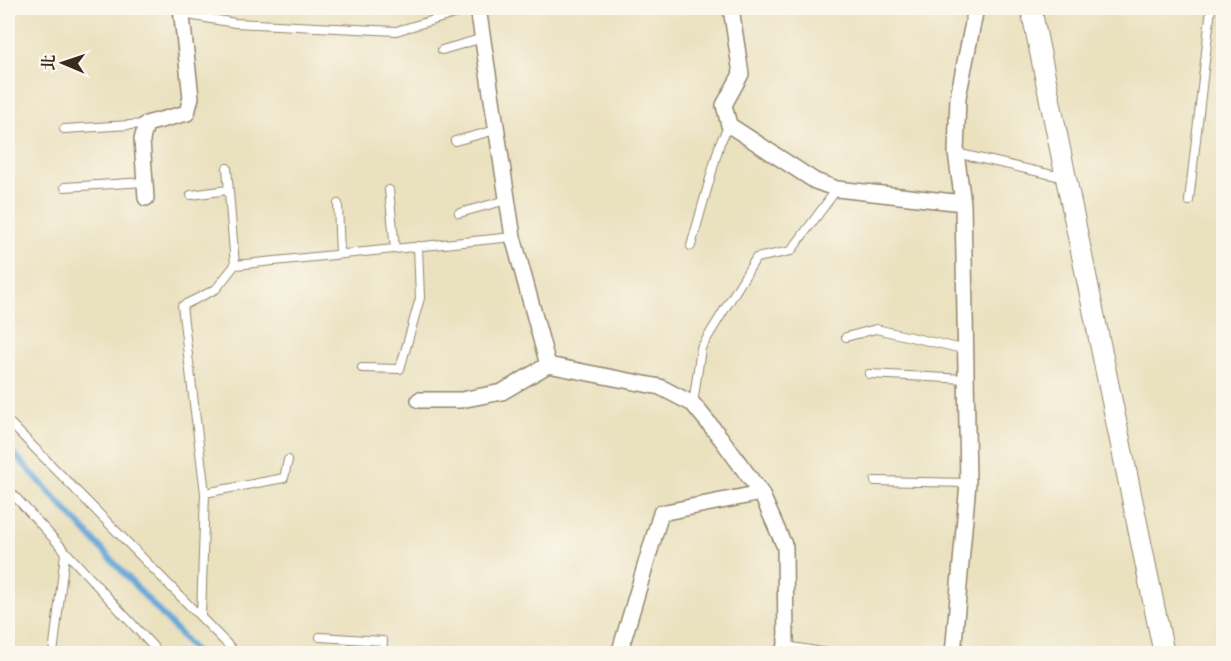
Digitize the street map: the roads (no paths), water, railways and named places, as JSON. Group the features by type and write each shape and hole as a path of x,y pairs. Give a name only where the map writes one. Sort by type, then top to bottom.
{"street":[{"path":"476,8 483,38 513,237 548,365"},
{"path":"731,8 741,75 724,105 729,125 815,181 837,189 963,203"},
{"path":"953,654 968,483 963,203 956,153 958,97 976,8"},
{"path":"1031,8 1164,654"},
{"path":"146,198 142,140 146,124 186,113 191,97 181,10"},
{"path":"419,400 461,400 502,392 548,365 660,387 693,404 761,493 785,547 784,650"},
{"path":"619,654 661,513 761,493"}],"lane":[{"path":"181,10 235,23 396,31 476,8"},
{"path":"1189,201 1211,8"},
{"path":"442,50 483,38"},
{"path":"64,129 146,124"},
{"path":"691,246 720,144 729,125"},
{"path":"455,141 496,130"},
{"path":"956,153 1066,178"},
{"path":"201,617 205,493 182,306 216,289 235,265 227,168"},
{"path":"65,187 145,182"},
{"path":"693,404 702,348 756,258 791,251 837,189"},
{"path":"191,195 228,190"},
{"path":"388,190 394,249"},
{"path":"459,213 507,200"},
{"path":"338,204 340,254"},
{"path":"235,265 513,237"},
{"path":"362,368 400,369 420,298 418,246"},
{"path":"846,337 876,329 967,350"},
{"path":"869,374 967,379"},
{"path":"8,421 237,654"},
{"path":"205,493 284,478 288,460"},
{"path":"875,481 968,483"},
{"path":"8,489 65,554 160,654"},
{"path":"53,654 65,554"},
{"path":"320,637 383,640 382,654"},
{"path":"784,650 834,654"}],"waterway":[{"path":"8,447 198,654"}]}
